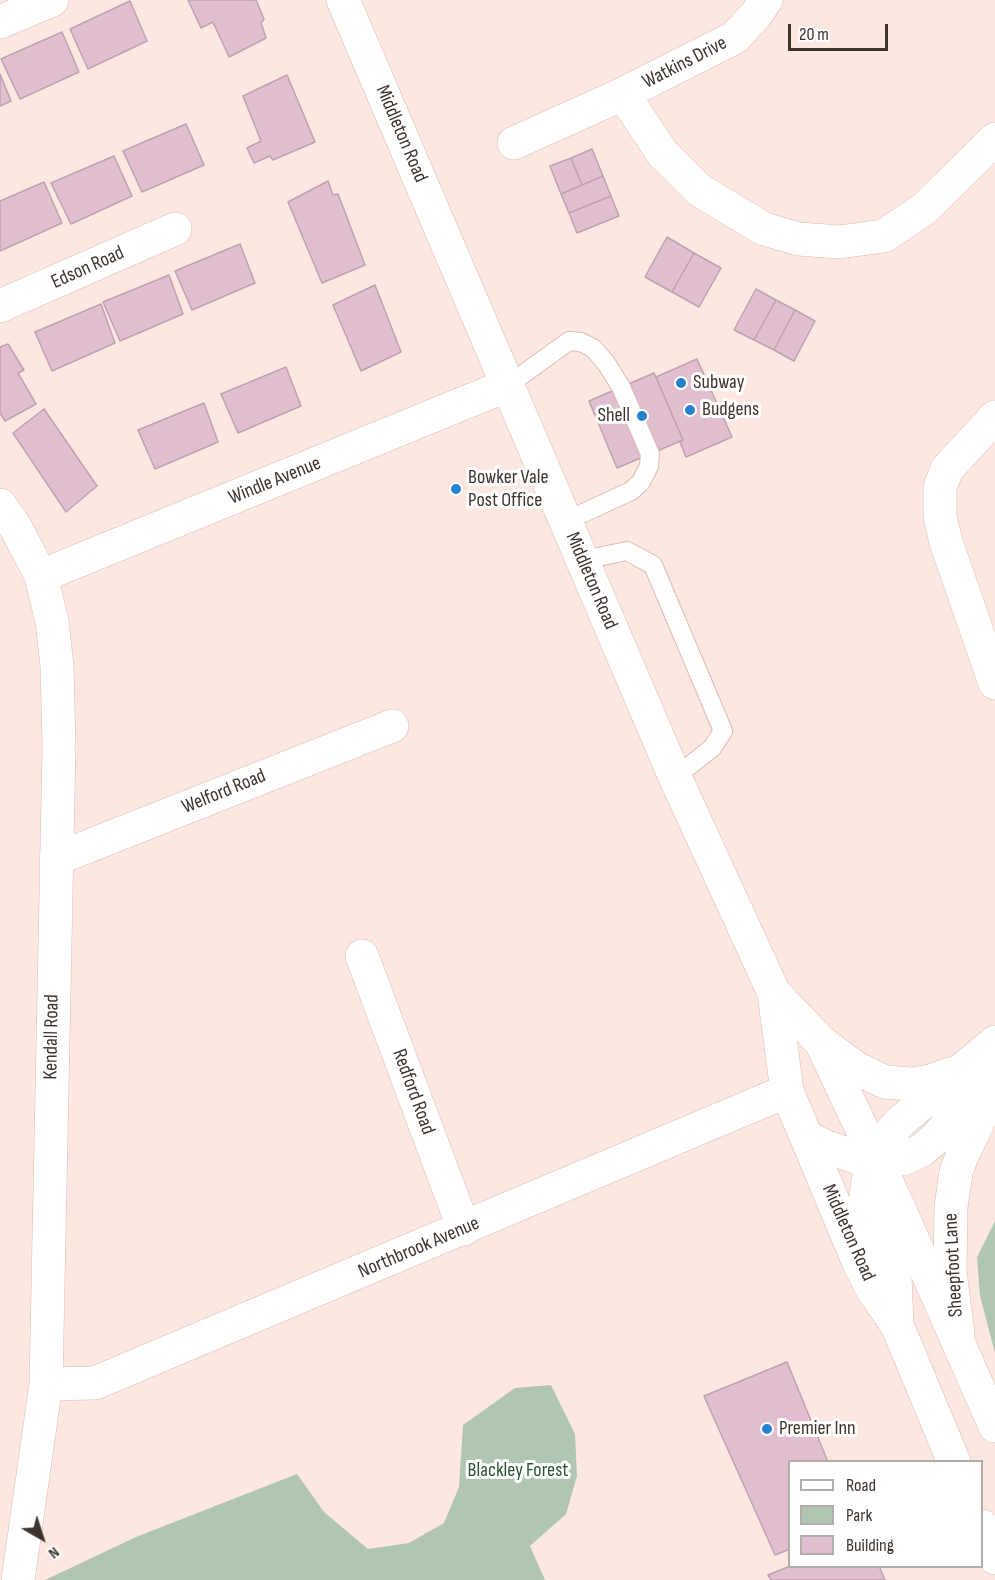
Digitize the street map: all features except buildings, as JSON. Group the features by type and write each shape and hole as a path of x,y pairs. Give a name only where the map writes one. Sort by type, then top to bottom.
{"main road":[{"path":"0,22 52,0"},
{"name":"Middleton Road","path":"343,0 675,777 774,993 787,1091 858,1261 872,1288 897,1325 954,1460"},
{"name":"Watkins Drive","path":"766,0 755,16 734,38 623,94 663,154 699,190 764,229 799,239 839,242 884,236 924,209 995,139"},
{"path":"514,143 623,94"},
{"name":"Edson Road","path":"0,306 175,229"},
{"name":"Windle Avenue","path":"40,576 508,385"},
{"path":"995,417 947,470 940,487 940,516 946,542 995,682"},
{"name":"Kendall Road","path":"0,505 16,528 40,576 52,621 57,666 59,747 46,1384 18,1580"},
{"name":"Welford Road","path":"56,859 392,726"},
{"name":"Redford Road","path":"363,956 464,1229"},
{"name":"Middleton Road","path":"774,993 821,1042 995,1426"},
{"path":"821,1042 856,1068 885,1082 912,1084 931,1081 958,1071"},
{"path":"897,1325 895,1277 870,1217 866,1197 868,1180 875,1159 885,1139 900,1122 995,1042"},
{"path":"806,1137 826,1147 859,1158 903,1159 922,1150 936,1138 966,1102 995,1059"},
{"name":"Sheepfoot Lane","path":"959,1343 950,1271 951,1207 956,1172 995,1087"},
{"name":"Northbrook Avenue","path":"46,1384 95,1383 787,1091"},
{"path":"983,1531 995,1558"}],"lane":[{"path":"508,385 569,341 581,342 593,348 616,379 650,454 649,466 641,482 631,491 566,521"},
{"path":"583,560 627,551 653,565 723,731 712,748 675,777"}],"green space":[{"path":"995,1221 995,1353 980,1296 977,1257"},
{"name":"Blackley Forest","path":"551,1385 575,1434 577,1476 566,1514 530,1546 545,1580 45,1580 136,1537 297,1474 324,1512 368,1549 409,1543 444,1523 459,1487 463,1425 515,1388"}],"place":[{"name":"Subway","path":"681,383"},
{"name":"Budgens","path":"690,410"},
{"name":"Shell","path":"642,416"},
{"name":"Bowker Vale Post Office","path":"456,489"},
{"name":"Premier Inn","path":"767,1429"}]}
